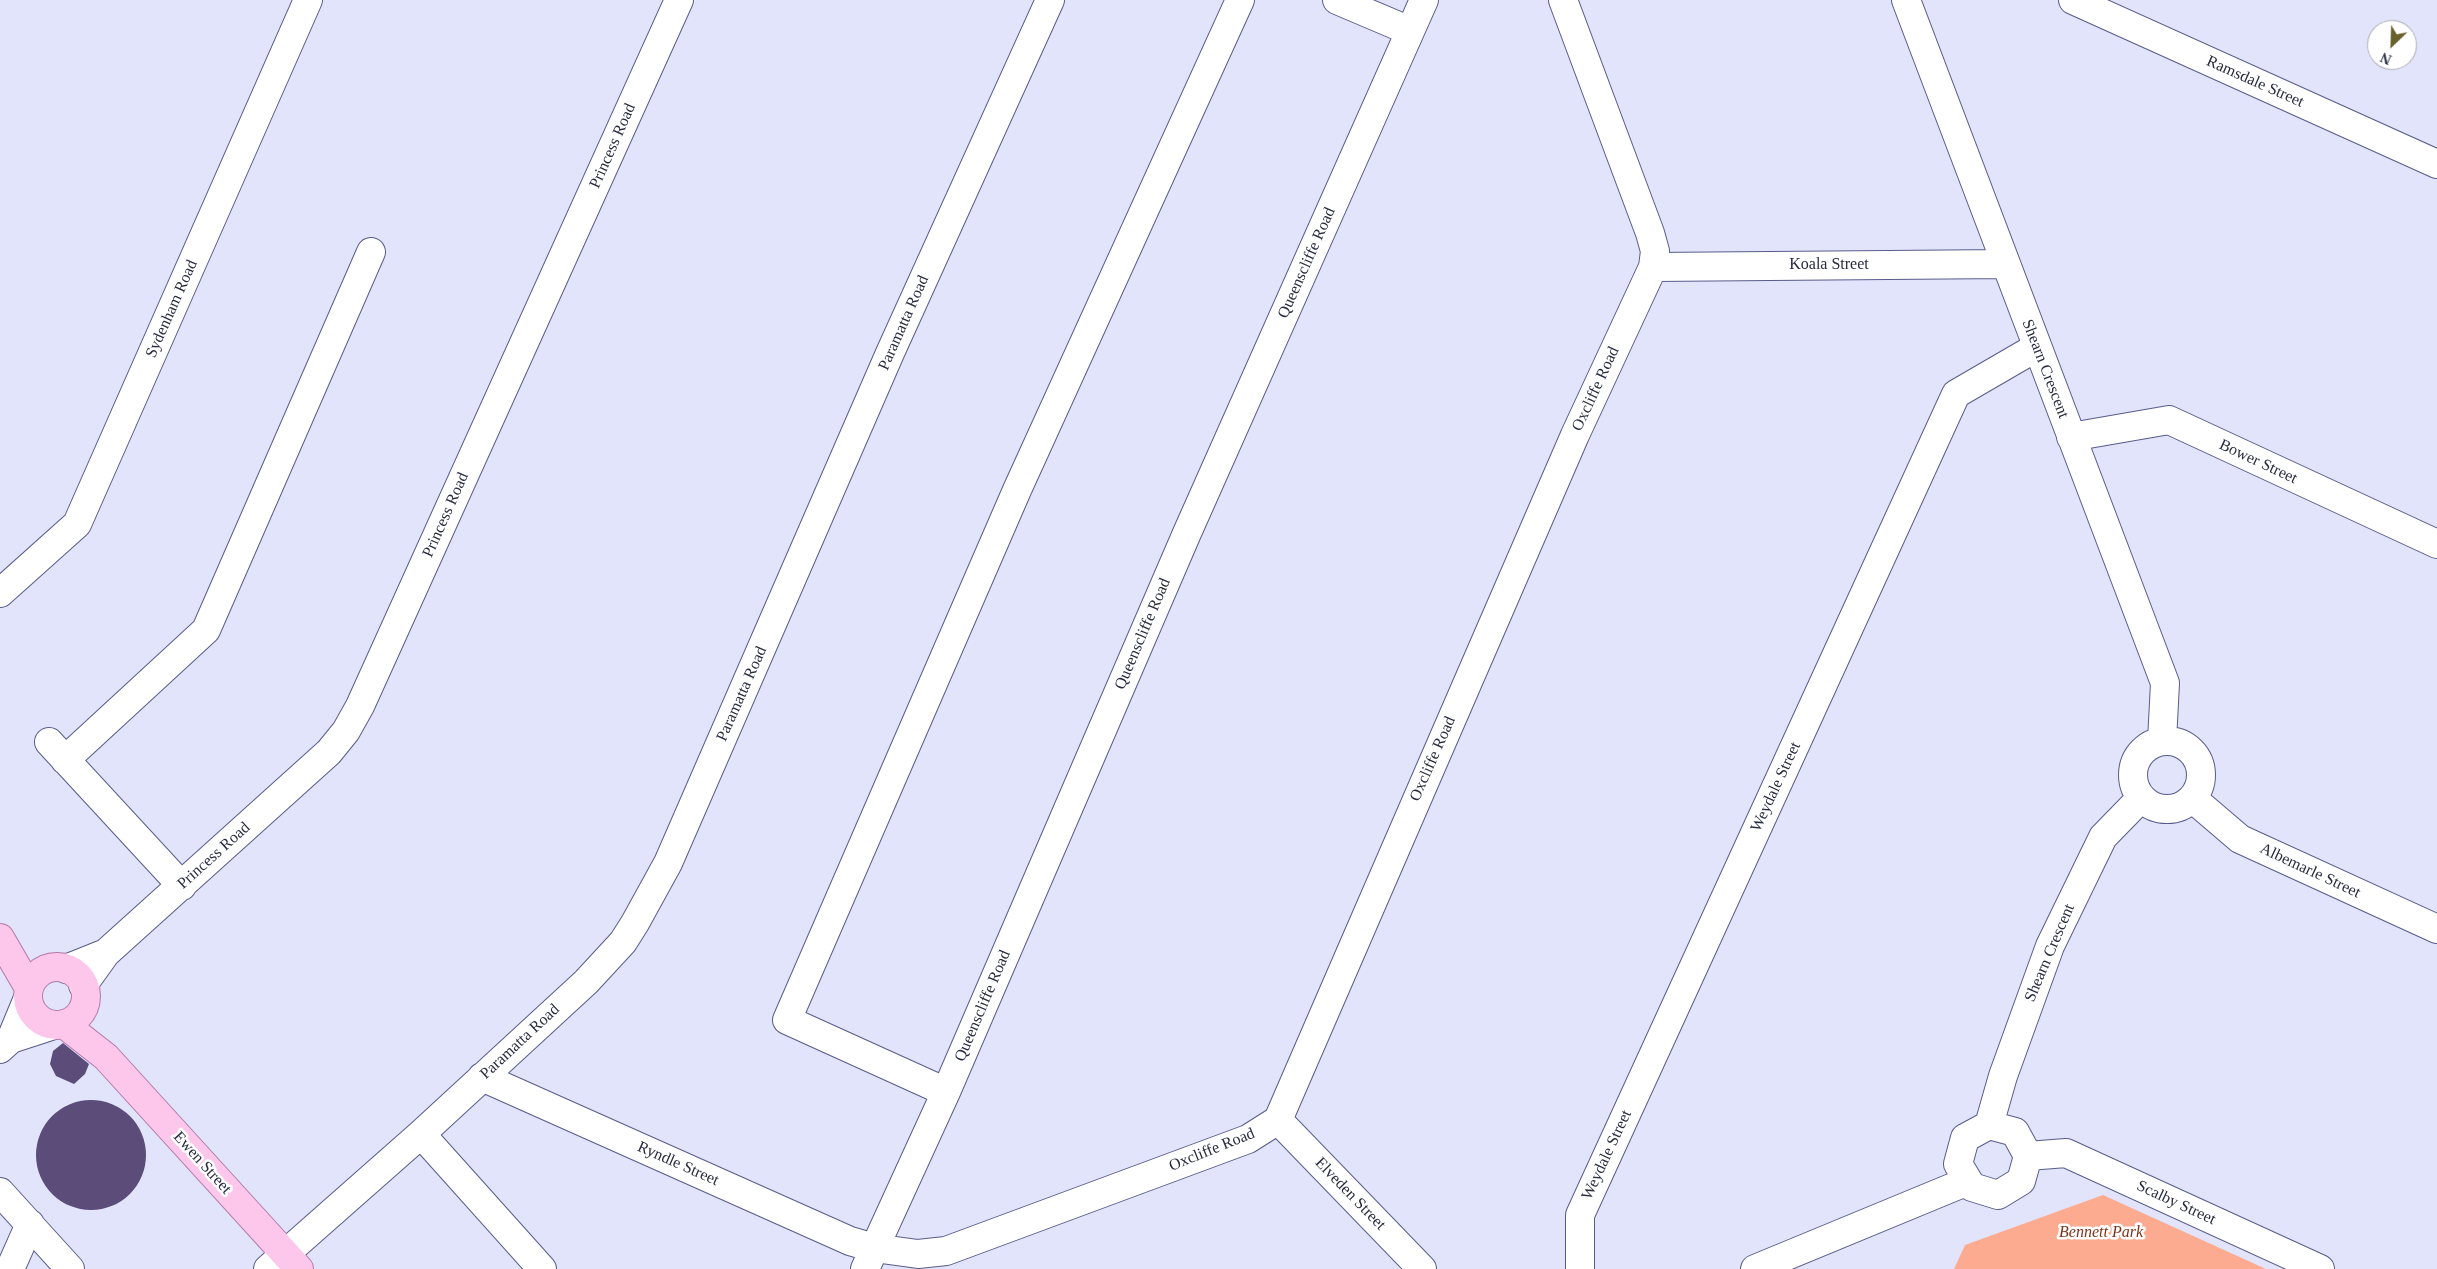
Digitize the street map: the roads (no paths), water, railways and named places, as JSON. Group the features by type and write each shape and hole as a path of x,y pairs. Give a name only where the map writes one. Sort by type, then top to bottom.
{"main road":[{"name":"Ewen Street","path":"2,940 56,986 106,1057 284,1264"},
{"name":"Ewen Street","path":"56,986 30,1008 44,1022 59,1025 106,1057"},
{"path":"56,986 73,1020 59,1025"}],"street":[{"name":"Sydenham Road","path":"0,593 77,524 308,0"},
{"name":"Princess Road","path":"56,986 106,953 329,752 346,731 360,706 679,0"},
{"name":"Paramatta Road","path":"284,1264 605,963 623,942 649,901 668,863 890,352 1050,0"},
{"path":"946,1092 787,1020 1016,490 1240,0"},
{"path":"1337,0 1410,31"},
{"name":"Queenscliffe Road","path":"869,1259 946,1092 1187,533 1424,0"},
{"name":"Oxcliffe Road","path":"869,1259 946,1251 1248,1139 1278,1120 1567,452 1653,267 1655,251 1650,233 1563,0"},
{"name":"Shearn Crescent","path":"1906,0 2165,683 2162,741"},
{"name":"Ramsdale Street","path":"2073,0 2437,164"},
{"path":"182,886 57,751 206,630 371,252"},
{"name":"Koala Street","path":"1653,267 2005,264"},
{"name":"Weydale Street","path":"1580,1269 1580,1215 1956,394 2037,347"},
{"name":"Bower Street","path":"2071,437 2169,420 2437,544"},
{"path":"2162,741 2181,744 2190,750 2200,767 2201,781 2192,798 2178,808 2162,809 2141,798 2135,788 2133,775 2136,760 2146,748 2162,741"},
{"name":"Shearn Crescent","path":"1989,1125 2003,1076 2050,946 2103,837 2141,798"},
{"name":"Albemarle Street","path":"2192,798 2240,840 2437,929"},
{"path":"6,1044 56,986"},
{"path":"6,1044 59,1025"},
{"name":"Ryndle Street","path":"482,1077 850,1241 869,1259"},
{"name":"Elveden Street","path":"1278,1120 1422,1269"},
{"path":"1989,1125 2015,1132 2028,1156 2021,1181 1998,1195 1972,1188 1958,1164 1965,1138 1989,1125"},
{"path":"421,1134 542,1269"},
{"name":"Scalby Street","path":"2028,1156 2066,1152 2320,1269"},
{"path":"1755,1269 1968,1181"},
{"path":"0,1192 70,1269"},
{"path":"10,1269 30,1224"}],"park label":[{"name":"Bennett Park","path":"2101,1233"}]}
